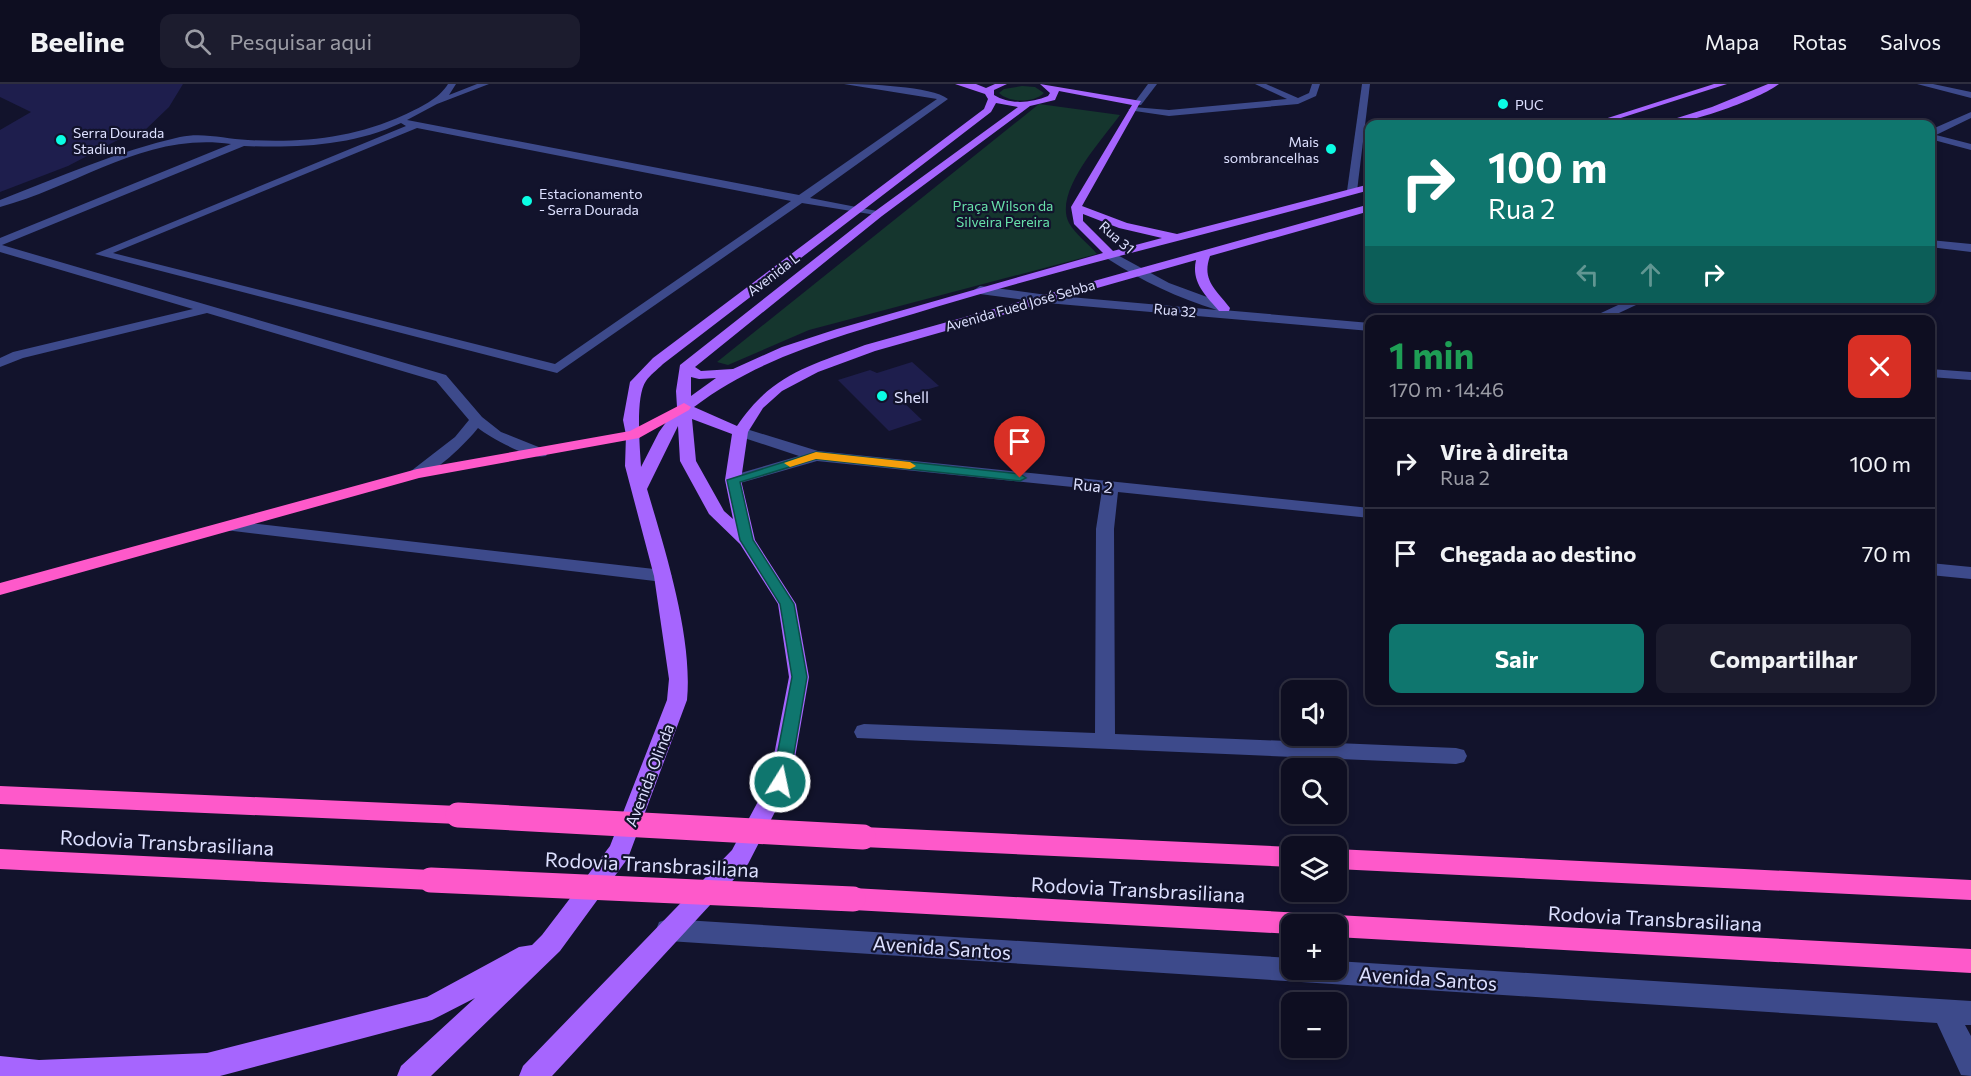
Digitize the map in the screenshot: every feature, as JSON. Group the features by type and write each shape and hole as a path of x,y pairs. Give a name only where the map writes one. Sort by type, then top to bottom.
{"highway":[{"path":"0,589 417,474 634,435 684,407"},
{"path":"0,795 458,815 1281,856"},
{"name":"Rodovia Transbrasiliana","path":"0,859 853,899 1281,923"},
{"path":"1347,860 1971,890"},
{"name":"Rodovia Transbrasiliana","path":"1347,927 1971,961"}],"main road":[{"path":"959,84 974,86 1008,103 1073,101 1136,106"},
{"path":"990,96 1003,84"},
{"path":"1607,120 1723,84"},
{"path":"1681,120 1715,109 1775,84"},
{"path":"1043,85 1136,106"},
{"path":"1043,85 1056,92 1046,101"},
{"name":"Avenida L","path":"639,489 633,466 634,435 630,420 637,382 665,355 988,110 990,96"},
{"name":"Avenida L","path":"685,368 878,214 1028,104"},
{"path":"1136,106 1076,207 1134,230 1180,237"},
{"name":"Avenida Fued José Sebba","path":"684,407 739,372 790,348 980,290 1365,187"},
{"name":"Rua 31","path":"1076,207 1078,222 1112,256"},
{"name":"Avenida Fued José Sebba","path":"733,480 740,432 758,405 777,388 813,369 870,348 1365,208"},
{"path":"1205,252 1198,269 1199,279 1224,308"},
{"path":"533,1076 668,930 740,857 780,782 799,677 787,604 746,540 717,514 688,461 684,407 685,368 699,375 739,372"},
{"path":"684,407 700,417 740,432"},
{"path":"639,489 651,463 684,407"},
{"path":"733,480 746,540"},
{"name":"Avenida Olinda","path":"411,1076 551,943 620,851 677,700 679,679 663,576 639,489"},
{"path":"0,1070 40,1075 207,1066 432,1008 551,943"}],"street":[{"path":"426,107 450,87 466,84"},
{"path":"0,204 119,157 183,139 220,139 244,143 316,143 343,140 398,122 426,107 485,84"},
{"path":"416,125 101,254 556,369 944,99 848,84"},
{"path":"1153,84 1136,106 1169,113 1298,101 1313,94 1316,84"},
{"path":"1259,84 1298,101"},
{"path":"1352,191 1366,84"},
{"path":"1921,84 1971,95"},
{"path":"1935,133 1971,115"},
{"path":"398,122 878,214"},
{"path":"1935,136 1971,147"},
{"path":"0,242 244,143"},
{"path":"1935,244 1971,248"},
{"path":"0,248 210,308 441,378 477,420 496,435 540,453"},
{"name":"Rua 31","path":"1112,256 1135,272 1204,302 1266,318"},
{"name":"Rua 32","path":"980,290 1047,299 1365,327"},
{"path":"1604,315 1633,303"},
{"path":"0,363 18,355 210,308"},
{"path":"1935,373 1971,376"},
{"path":"417,474 460,440 477,420"},
{"name":"Rua 2","path":"740,432 816,456 1365,512"},
{"name":"Rua 2","path":"733,480 816,456"},
{"path":"1105,742 1105,530 1111,487"},
{"path":"231,526 663,576"},
{"path":"1935,569 1971,573"},
{"path":"864,732 1456,756"},
{"name":"Avenida Santos","path":"668,930 1971,1013"},
{"path":"1944,1010 1971,1065"}],"green space":[{"path":"1022,86 1035,87 1044,93 1034,99 1015,100 999,93 1004,89"},
{"name":"Praça Wilson da Silveira Pereira","path":"1039,104 1120,115 1082,167 1073,182 1068,197 1066,210 1069,223 1097,254 809,330 728,365 717,362"}],"building":[{"name":"Serra Dourada Stadium","path":"0,84 183,84 169,107 144,131 135,131 68,166 0,192 0,130 31,112 0,97"},
{"path":"912,362 939,386 899,398 922,420 889,431 838,380 870,370 877,373"}],"slow traffic":[{"path":"790,463 816,456 910,466"}],"place":[{"name":"PUC","path":"1503,104"},
{"name":"Serra Dourada Stadium","path":"61,140"},
{"name":"Mais sombrancelhas","path":"1331,149"},
{"name":"Estacionamento - Serra Dourada","path":"527,201"},
{"name":"Shell","path":"882,396"}],"route":[{"path":"780,782 799,677 787,604 746,540 733,480 816,456 1020,478"}]}
